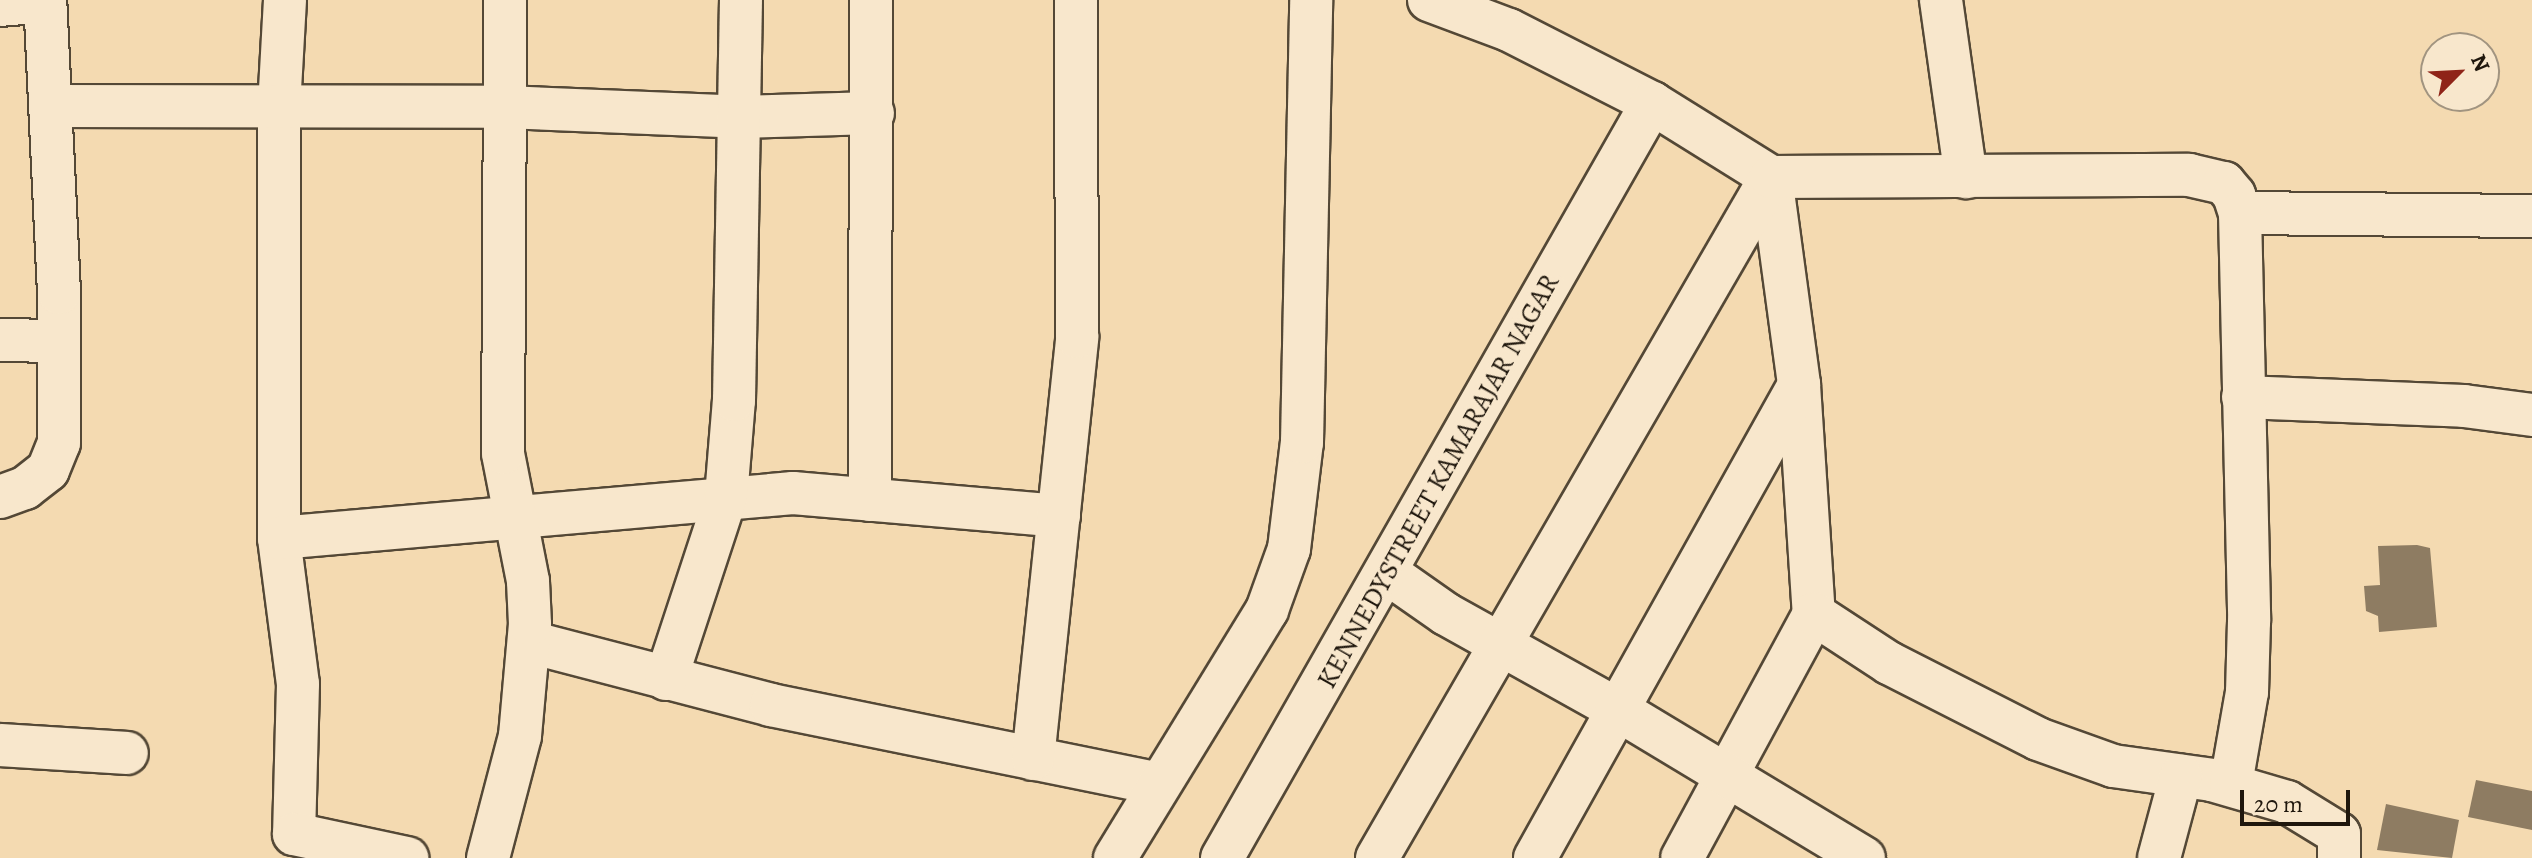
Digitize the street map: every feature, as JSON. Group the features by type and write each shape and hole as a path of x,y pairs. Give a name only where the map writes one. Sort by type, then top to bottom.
{"street":[{"path":"0,5 45,0 59,341 59,443 48,470 25,488 0,497"},
{"path":"285,0 279,108 279,538 298,684 294,834 407,858"},
{"path":"488,858 520,736 530,642 528,581 512,519 503,453 505,0"},
{"path":"666,679 726,497 734,400 741,0"},
{"path":"870,500 871,0"},
{"path":"1033,759 1077,337 1076,0"},
{"path":"1115,858 1267,610 1281,578 1297,507 1311,0"},
{"path":"1429,0 1509,30 1652,103 1771,177 2189,175 2224,183 2240,213 2249,654 2231,784"},
{"path":"1941,0 1966,177"},
{"name":"KENNEDYSTREET KAMARAJAR NAGAR","path":"1222,858 1652,103"},
{"path":"51,106 505,107 740,117 873,113"},
{"path":"1682,858 1723,776 1814,614 1799,385 1771,177"},
{"path":"1377,858 1771,177"},
{"path":"2240,213 2532,216"},
{"path":"0,340 59,341"},
{"path":"1535,858 1620,711 1799,385"},
{"path":"2243,397 2464,406 2532,415"},
{"path":"279,538 793,493 1059,516"},
{"path":"1386,572 1502,646 1620,711 1723,776 1864,858"},
{"path":"1814,614 1889,663 2038,739 2113,766 2231,784 2319,818 2339,834 2339,858"},
{"path":"530,642 666,679 1158,784"},
{"path":"0,745 127,753"},
{"path":"2159,858 2181,776"}],"building":[{"path":"2417,545 2430,548 2437,627 2379,632 2378,616 2366,611 2364,586 2380,585 2378,546"},
{"path":"2476,780 2532,791 2532,830 2468,817"},
{"path":"2386,804 2459,820 2452,858 2377,850"}]}
